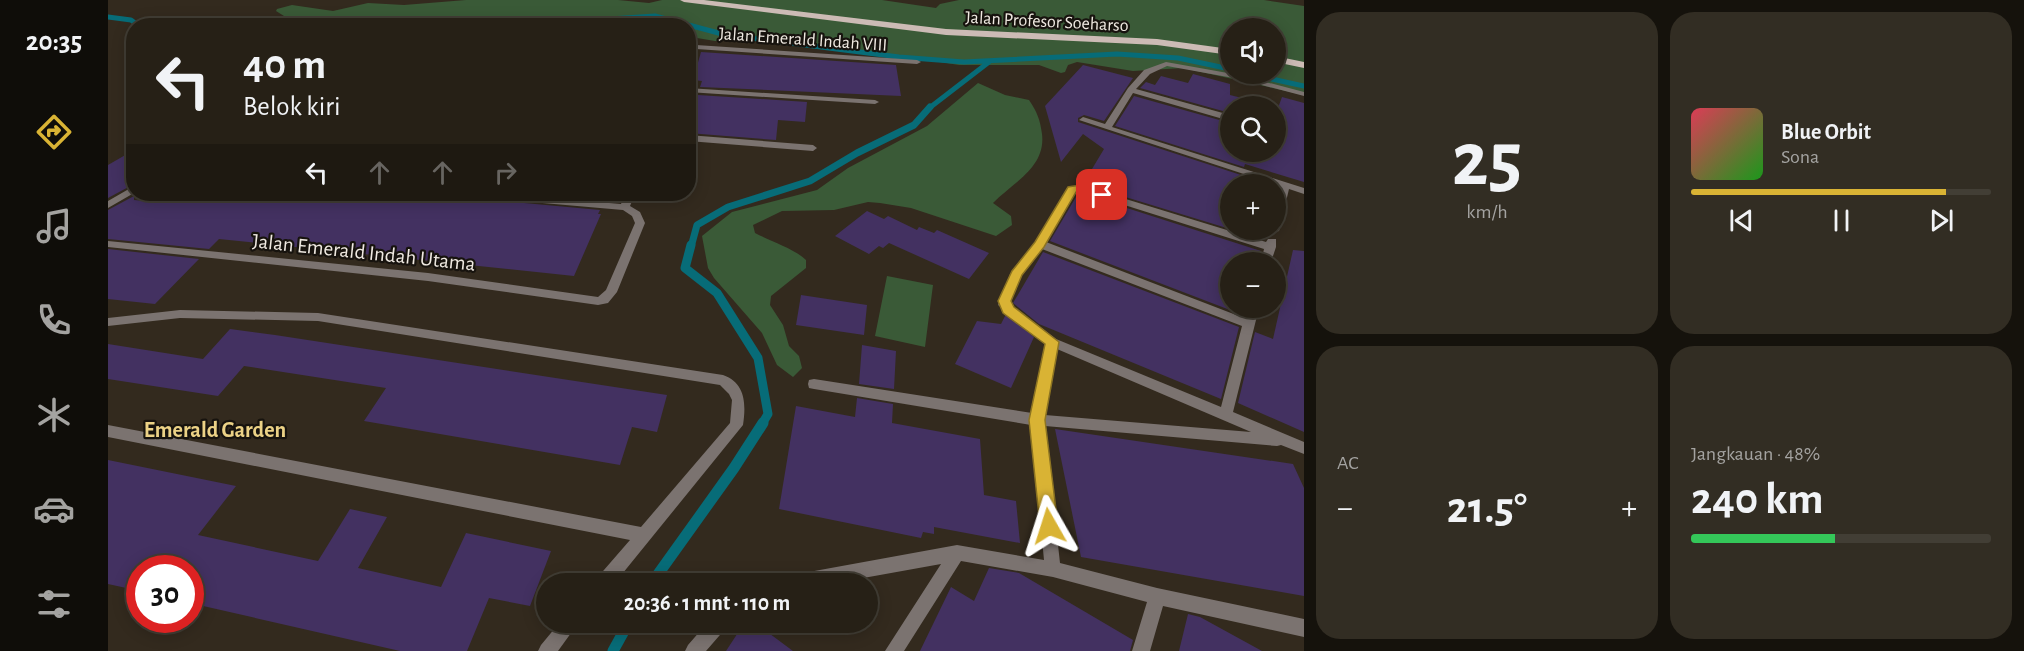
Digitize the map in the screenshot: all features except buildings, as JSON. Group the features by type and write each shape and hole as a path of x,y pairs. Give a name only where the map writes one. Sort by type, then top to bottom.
{"main road":[{"name":"Jalan Profesor Soeharso","path":"684,0 946,32 1157,42 1220,51"},
{"path":"1286,61 1304,65"}],"street":[{"name":"Jalan Emerald Indah VIII","path":"696,47 789,51 917,62"},
{"path":"1107,128 1131,90 1147,72 1166,64 1229,75 1304,94"},
{"path":"1131,90 1220,115"},
{"path":"696,91 875,102"},
{"path":"1083,120 1251,174"},
{"path":"696,139 813,148"},
{"path":"1286,185 1304,191"},
{"path":"1271,246 1080,188 1072,190 1040,244 1016,274 1004,305 1052,342 1304,448"},
{"path":"108,205 126,194"},
{"path":"556,201 625,207 627,201"},
{"name":"Jalan Emerald Indah Utama","path":"108,244 428,277 598,302 604,300 611,292 640,223 636,214 625,207"},
{"path":"1269,252 1272,240"},
{"path":"1040,244 1248,324"},
{"path":"108,322 180,315 318,317 723,380 733,387 740,400 736,425 612,573"},
{"path":"1225,416 1250,318"},
{"path":"1052,342 1037,420 1053,569"},
{"path":"814,384 1037,420 1289,441"},
{"path":"108,431 642,535"},
{"path":"894,651 957,553"},
{"path":"844,573 957,553 1053,569 1157,596 1304,628"},
{"path":"1141,651 1157,596"},
{"path":"547,651 562,633"},
{"path":"694,651 710,633"}],"green space":[{"path":"466,0 618,0 649,3 662,0 882,0 936,8 940,4 959,0 1264,0 1304,6 1304,95 1255,84 1286,84 1286,18 1220,18 1220,76 1183,68 1133,71 1077,62 1068,65 1065,72 1061,73 1039,65 959,65 871,55 834,44 792,45 754,39 715,41 696,38 696,18 280,18 284,16 276,11 292,5 333,11 368,3 404,5"},
{"path":"978,83 1005,95 1029,100 1038,116 1042,134 1042,146 1034,165 993,203 1011,216 1012,225 996,236 911,208 868,202 834,210 782,211 753,225 755,233 806,260 806,268 771,296 770,305 783,325 789,346 799,356 802,368 793,377 777,365 762,333 714,278 708,268 702,236 732,212 817,190 848,168 927,126"},
{"path":"887,276 933,285 925,347 875,336"}],"waterway":[{"path":"625,18 655,16 662,18"},
{"path":"108,17 126,19"},
{"path":"696,27 726,35 899,57 964,62 1117,54 1178,58 1220,67"},
{"path":"929,108 989,62"},
{"path":"1286,82 1304,86"},
{"path":"691,247 697,225 728,207 810,181 857,153 914,125 929,108"},
{"path":"691,245 685,268 717,293 758,358 768,414 762,424"},
{"path":"659,573 734,468 763,423"},
{"path":"613,651 623,633"}],"district":[{"name":"Emerald Garden","path":"215,429"}],"route":[{"path":"1049,526 1037,420 1052,342 1004,305 1016,274 1040,244 1072,190 1080,188 1102,195"}]}
